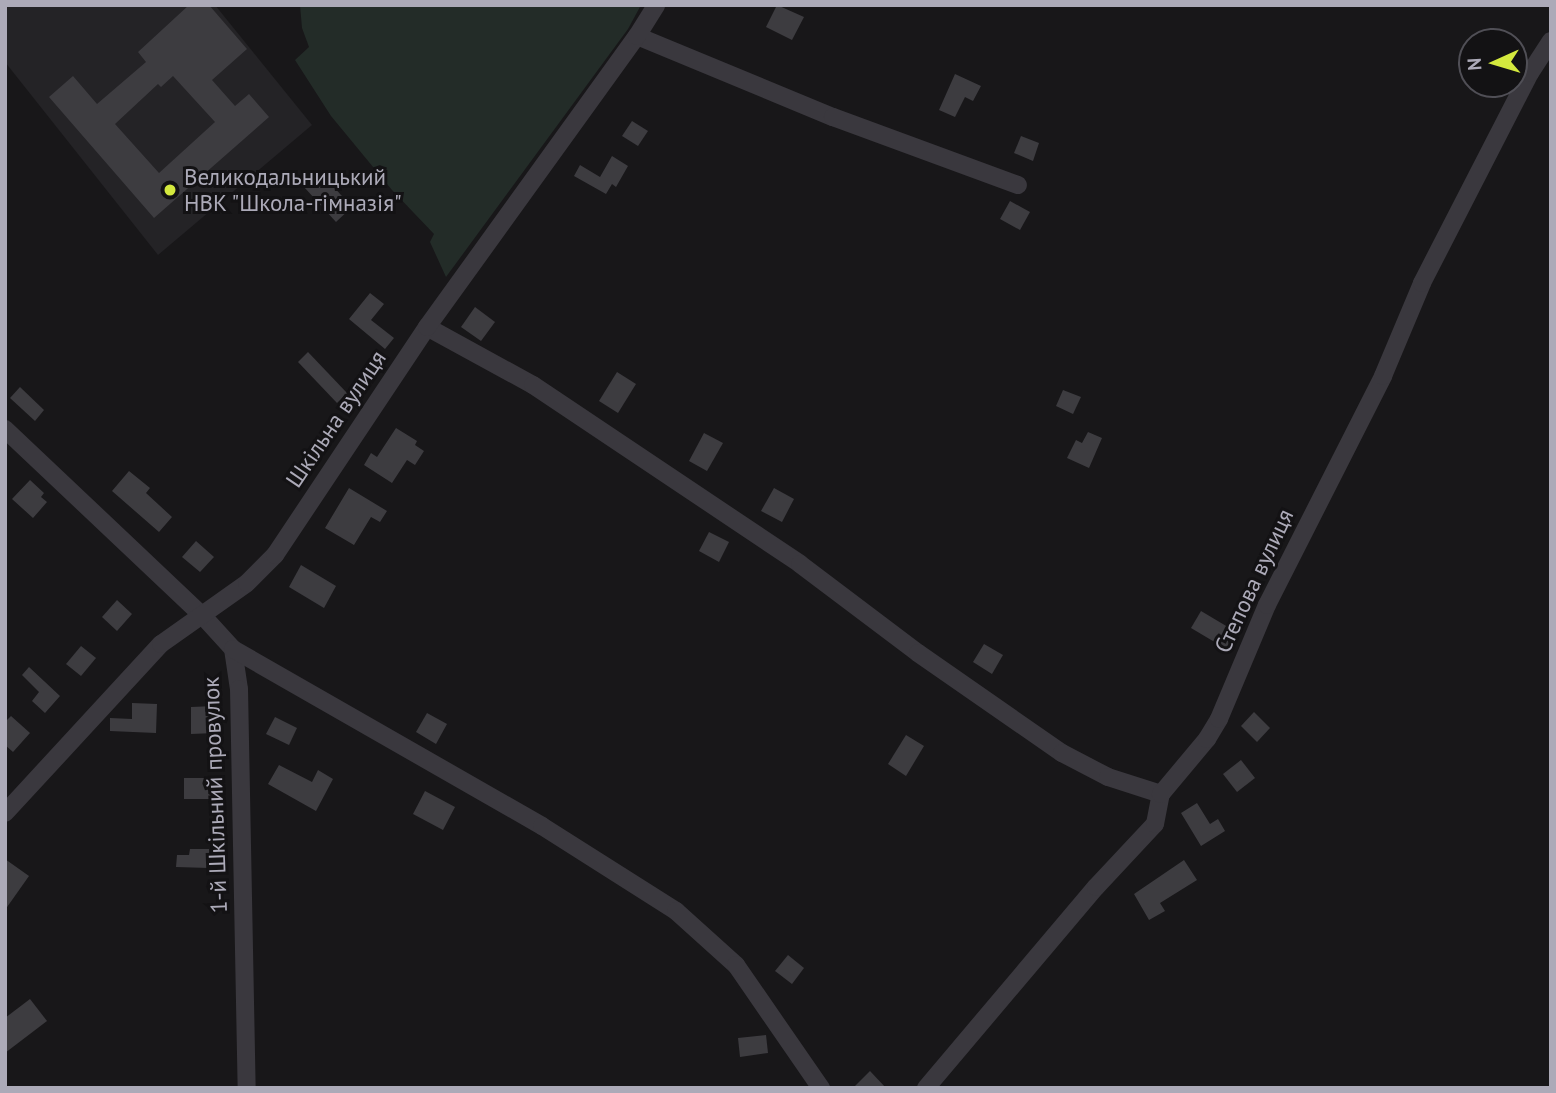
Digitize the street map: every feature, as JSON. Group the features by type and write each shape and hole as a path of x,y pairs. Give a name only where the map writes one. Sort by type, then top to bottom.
{"street":[{"name":"Шкільна вулиця","path":"5,813 161,644 247,583 275,555 427,327 637,37 656,5"},
{"path":"637,37 833,117 1018,184"},
{"name":"Степова вулиця","path":"926,1088 1096,887 1155,824 1161,794 1191,760 1219,719 1267,604 1383,376 1422,283 1530,73 1551,41"},
{"path":"427,327 533,385 800,564 918,653 1062,753 1108,777 1161,794"},
{"name":"1-й Шкільний провулок","path":"5,429 202,615 233,649 239,689 247,1088"},
{"path":"233,649 542,826 676,911 736,965 821,1088"}],"shaded area":[{"name":"Великодальницький НВК \"Школа-гімназія\"","path":"5,5 215,5 312,125 158,255 5,62"},
{"path":"300,5 641,5 628,29 446,277 430,242 434,234 392,190 331,116 295,60 309,47 302,28"}],"building":[{"path":"189,5 209,5 247,49 212,80 235,106 249,94 269,117 154,218 49,97 73,76 97,104 146,62 138,52","holes":["173,76 215,122 159,173 115,124 158,84 161,87"]},
{"path":"777,5 804,17 792,40 766,27"},
{"path":"955,74 981,86 973,101 965,97 955,117 939,110"},
{"path":"632,121 648,131 638,146 622,136"},
{"path":"1021,136 1039,143 1033,161 1014,153"},
{"path":"612,156 628,166 616,187 612,184 606,194 574,176 580,165 600,177"},
{"path":"320,172 352,207 336,222 304,187"},
{"path":"1010,201 1030,212 1020,230 1000,219"},
{"path":"370,293 384,304 371,320 394,338 385,349 349,319"},
{"path":"475,307 495,322 481,341 461,327"},
{"path":"308,352 347,393 337,403 298,362"},
{"path":"617,372 636,384 618,413 599,401"},
{"path":"20,387 44,410 35,421 10,398"},
{"path":"1063,390 1081,397 1073,414 1056,406"},
{"path":"396,428 417,441 415,445 424,451 415,465 407,460 392,483 364,465 371,453 377,457"},
{"path":"1088,432 1102,438 1089,468 1067,458 1076,440 1082,443"},
{"path":"704,433 723,443 707,471 689,461"},
{"path":"129,471 150,488 146,493 172,517 159,532 112,491"},
{"path":"30,480 44,493 41,497 47,502 33,518 12,499"},
{"path":"349,488 387,511 380,522 371,517 354,545 325,528"},
{"path":"774,488 794,499 782,522 761,511"},
{"path":"709,532 729,542 719,562 699,551"},
{"path":"196,541 214,557 200,572 182,557"},
{"path":"301,565 336,586 324,608 289,587"},
{"path":"117,600 132,614 117,631 102,617"},
{"path":"1201,611 1238,633 1228,650 1191,628"},
{"path":"984,644 1003,655 992,674 973,662"},
{"path":"81,646 96,658 81,676 66,664"},
{"path":"29,667 60,696 45,713 32,701 39,692 22,675"},
{"path":"132,703 157,704 156,733 110,731 110,718 132,719"},
{"path":"215,706 215,733 191,734 191,707"},
{"path":"1254,712 1270,728 1257,742 1241,726"},
{"path":"427,713 447,724 436,744 416,732"},
{"path":"11,716 30,733 13,752 5,745 5,722"},
{"path":"275,717 297,728 289,745 266,734"},
{"path":"906,735 924,746 906,776 888,764"},
{"path":"1241,760 1255,778 1237,792 1223,774"},
{"path":"279,765 312,782 318,770 333,779 316,811 268,784"},
{"path":"184,778 214,778 214,799 184,799"},
{"path":"425,791 455,807 443,830 413,814"},
{"path":"1197,803 1210,824 1218,819 1225,831 1201,846 1181,813"},
{"path":"190,849 209,849 209,868 176,867 177,855 189,855"},
{"path":"5,859 29,876 5,910"},
{"path":"1184,860 1197,880 1160,903 1165,911 1149,920 1134,894"},
{"path":"788,955 804,968 792,984 775,971"},
{"path":"30,999 47,1021 5,1053 5,1018"},
{"path":"766,1035 768,1053 740,1057 738,1038"},
{"path":"870,1071 886,1088 853,1088"}],"place":[{"name":"Великодальницький НВК \"Школа-гімназія\"","path":"170,190"}]}
